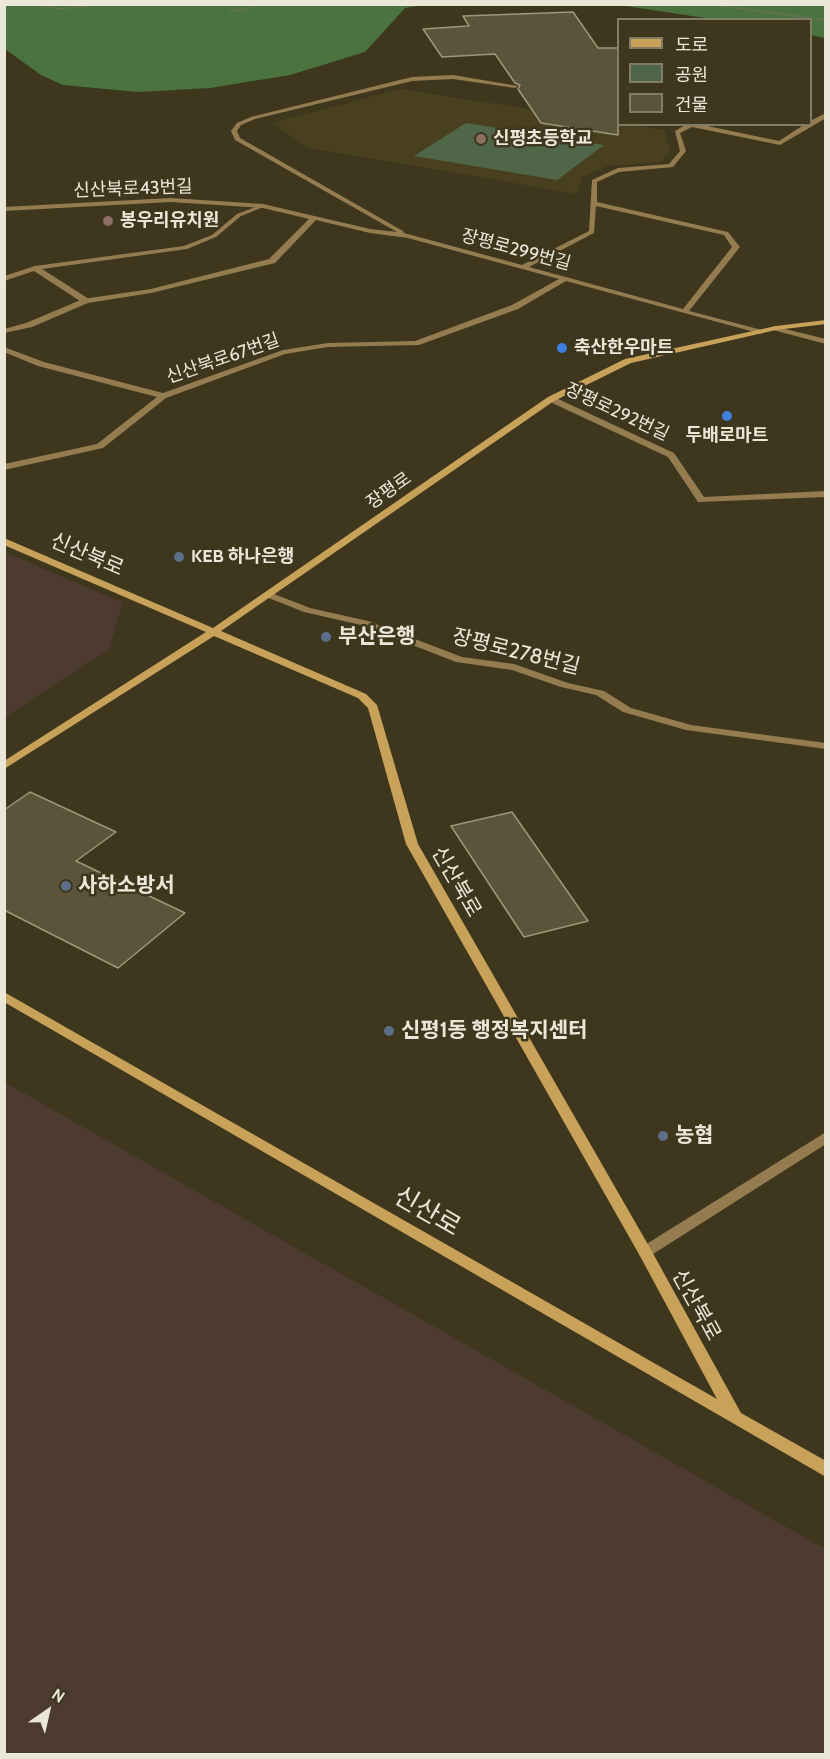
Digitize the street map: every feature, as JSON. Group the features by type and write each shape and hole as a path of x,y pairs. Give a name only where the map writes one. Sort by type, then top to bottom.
{"street":[{"path":"408,236 237,139 234,131 239,124 253,118 412,79 453,77 515,86"},
{"path":"812,123 825,115"},
{"path":"523,267 592,232 594,181 618,171 671,165 683,151 677,132 689,126"},
{"path":"696,126 780,143 807,126"},
{"path":"714,130 720,126"},
{"name":"신산북로43번길","path":"4,209 171,200 263,206"},
{"path":"593,203 726,233 736,247 684,312"},
{"path":"4,279 36,268 185,248 214,236 238,215 263,206"},
{"name":"장평로299번길","path":"263,206 370,231 408,236 759,332"},
{"path":"4,332 29,325 86,300 151,291 272,261 314,218"},
{"path":"36,268 86,300"},
{"name":"신산북로67번길","path":"4,467 100,446 163,396 283,352 328,345 416,343 515,306 565,279"},
{"name":"장평로","path":"4,766 215,632 551,399 628,361 776,328 825,322"},
{"path":"776,328 825,342"},
{"path":"4,349 40,364 163,396"},
{"name":"장평로292번길","path":"551,399 671,454 701,500 825,494"},
{"name":"신산북로","path":"4,541 362,696 373,707 412,844 645,1252 735,1418"},
{"name":"장평로278번길","path":"269,595 307,610 364,623 460,660 514,667 565,685 600,693 627,710 690,728 825,746"},
{"name":"신산로","path":"4,996 825,1470"},
{"path":"645,1252 825,1137"}],"path":[{"path":"33,4 60,9 108,4"},
{"path":"233,4 231,11 247,9 257,4"},
{"path":"706,4 810,18"}],"shaded area":[{"name":"신평초등학교","path":"400,89 617,123 617,126 638,126 664,130 671,151 661,162 608,166 582,177 578,194 309,148 272,123"},
{"path":"5,552 123,603 109,649 5,717"},
{"path":"4,1082 825,1549 825,1754 5,1754"}],"green space":[{"path":"5,4 422,5 405,8 365,52 290,75 210,88 138,92 63,85 41,75 5,49"},
{"path":"619,5 825,5 825,38 812,35 812,18 705,18"},
{"path":"466,123 604,145 557,180 414,156"}],"building":[{"path":"573,12 598,48 617,48 618,135 541,123 518,89 520,85 515,83 495,54 442,57 423,29 469,26 463,16"},
{"name":"사하소방서","path":"30,792 116,832 76,861 185,913 118,968 4,910 4,810"},
{"path":"512,812 588,921 524,937 451,826"}],"place":[{"name":"신평초등학교","path":"481,139"},
{"name":"봉우리유치원","path":"108,221"},
{"name":"축산한우마트","path":"562,348"},
{"name":"두배로마트","path":"727,416"},
{"name":"KEB 하나은행","path":"179,557"},
{"name":"부산은행","path":"326,637"},
{"name":"사하소방서","path":"66,886"},
{"name":"신평1동 행정복지센터","path":"389,1031"},
{"name":"농협","path":"663,1136"}]}
